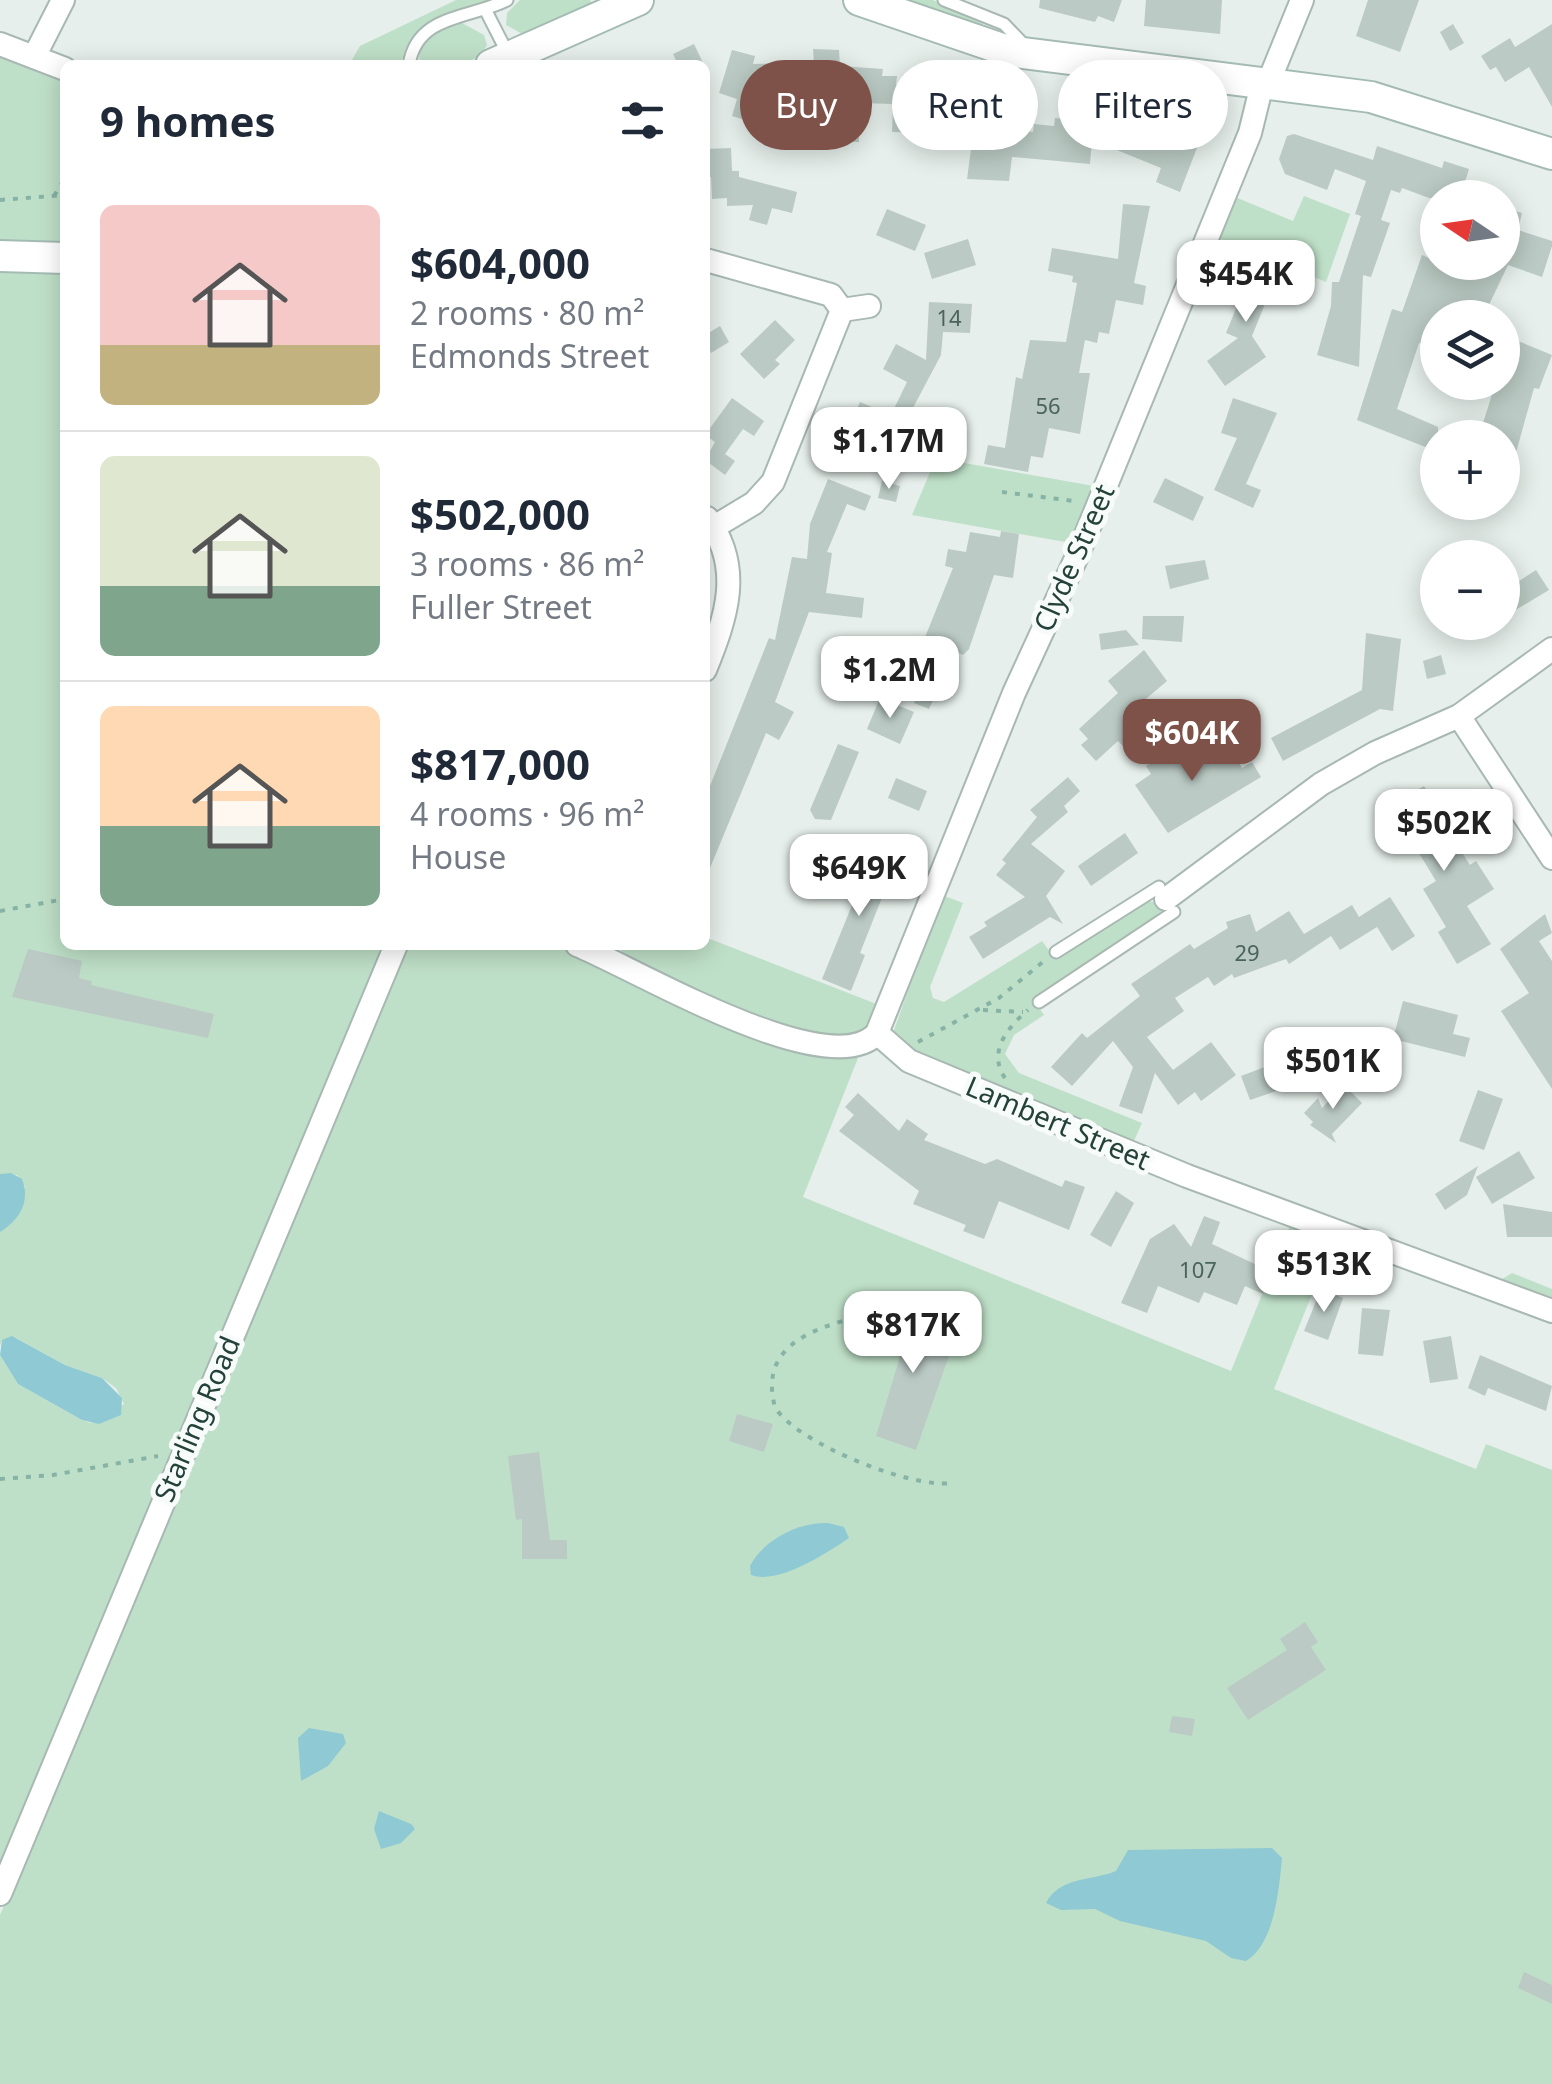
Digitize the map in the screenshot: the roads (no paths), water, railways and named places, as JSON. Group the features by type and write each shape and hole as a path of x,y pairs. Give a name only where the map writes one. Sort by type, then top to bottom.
{"street":[{"path":"34,57 63,0"},
{"name":"Clyde Street","path":"877,1033 1014,693 1078,554 1253,124 1266,81 1302,0"},
{"path":"874,2 988,46 1030,56 1266,81 1388,101 1552,154"},
{"path":"502,60 620,3"},
{"path":"0,44 60,66"},
{"path":"0,256 60,258"},
{"path":"710,261 831,295 842,310"},
{"path":"842,310 869,306"},
{"path":"710,657 723,624 730,586 729,565 710,520 754,503 773,482 842,310"},
{"path":"1166,899 1322,784 1374,753 1460,716 1552,649"},
{"path":"1460,716 1552,858"},
{"name":"Starling Road","path":"0,1894 394,950"},
{"path":"594,950 736,1018 792,1039 846,1048 864,1044 877,1033"},
{"name":"Lambert Street","path":"877,1033 909,1061 1187,1176 1552,1311"}],"lane":[{"path":"410,60 413,45 427,29 507,0"},
{"path":"944,0 1004,24 1018,35 1030,56"},
{"path":"485,8 500,60"},
{"path":"1056,952 1166,899"},
{"path":"1040,1002 1166,899"}],"water":[{"path":"11,1173 22,1179 24,1203 18,1216 0,1232 0,1174"},
{"path":"12,1336 65,1365 102,1378 122,1398 121,1415 99,1424 82,1420 18,1384 0,1355 2,1340"},
{"path":"828,1523 844,1527 849,1538 788,1572 751,1575 750,1566 756,1556 773,1540 794,1529"},
{"path":"309,1728 343,1734 346,1743 328,1766 301,1781 298,1738"},
{"path":"379,1811 415,1829 401,1843 381,1849 374,1829"},
{"path":"1272,1848 1282,1858 1274,1914 1263,1942 1246,1961 1231,1958 1206,1941 1120,1921 1095,1909 1061,1910 1046,1903 1059,1888 1116,1871 1128,1850"}]}
